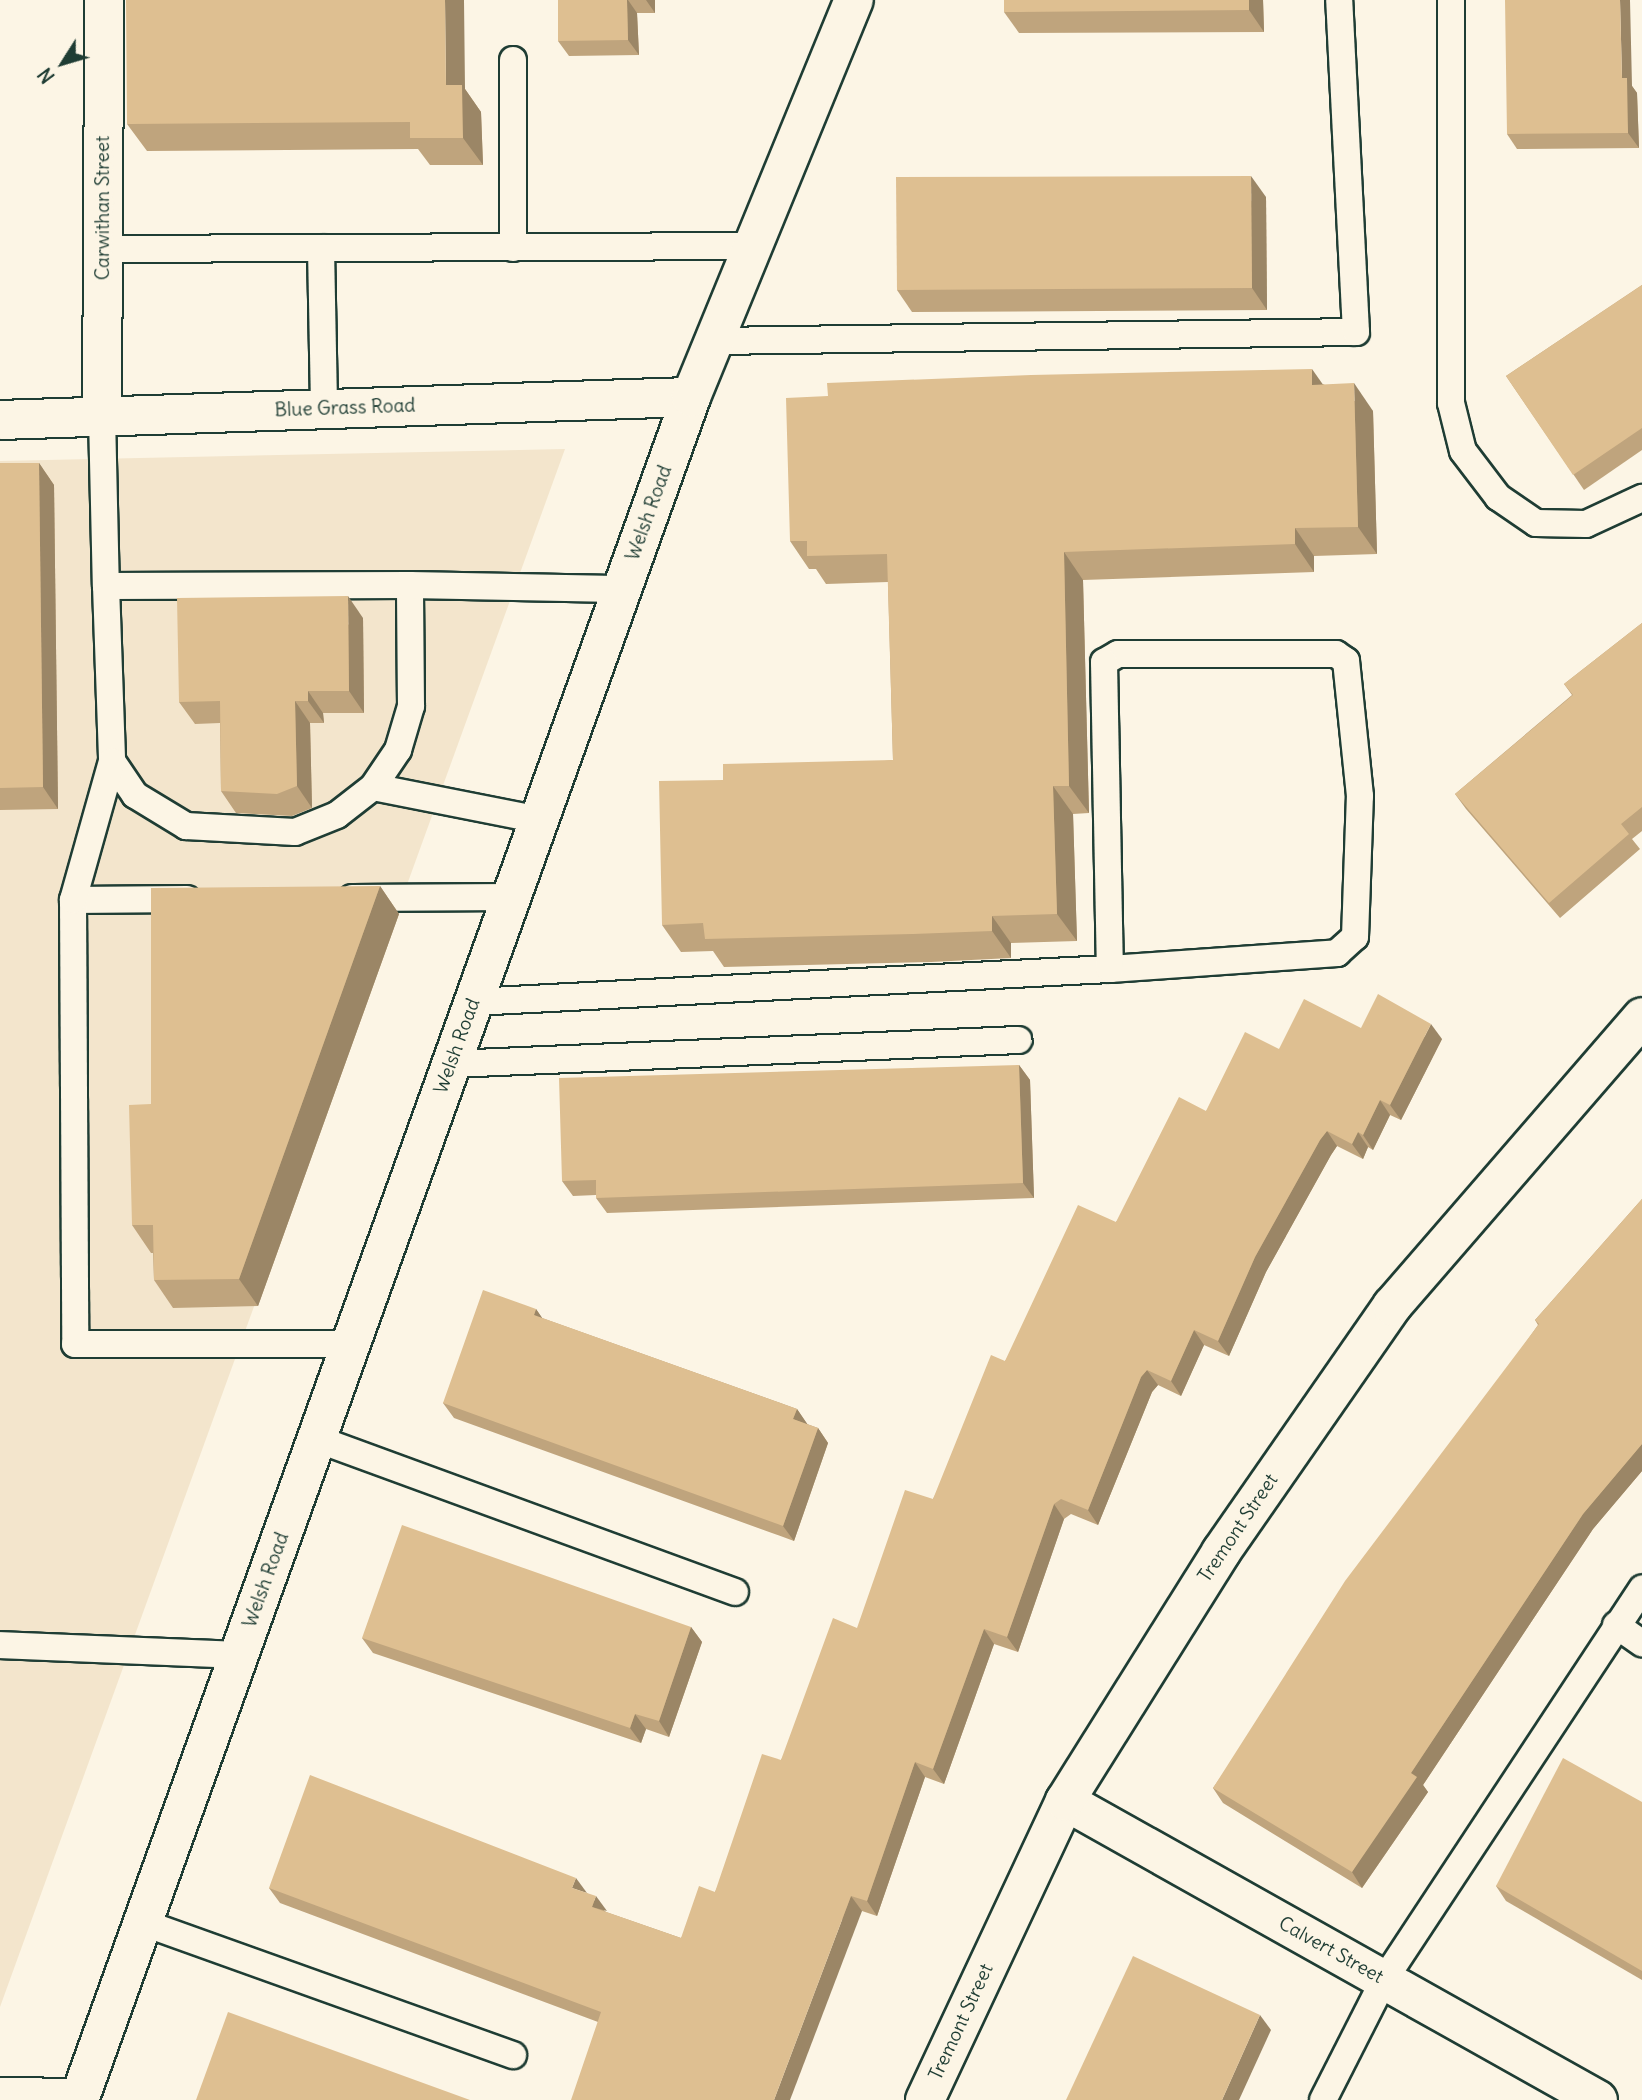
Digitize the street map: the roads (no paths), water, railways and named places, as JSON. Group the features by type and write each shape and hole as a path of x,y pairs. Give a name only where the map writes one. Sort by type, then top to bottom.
{"street":[{"name":"Carwithan Street","path":"102,416 104,0"},
{"name":"Welsh Road","path":"80,2099 691,397 854,0"},
{"name":"Blue Grass Road","path":"0,419 691,397"},
{"name":"Tremont Street","path":"925,2100 1065,1801 1221,1552 1392,1306 1640,1022"},
{"name":"Calvert Street","path":"1065,1801 1598,2100"},
{"path":"0,2097 80,2099"}],"lane":[{"path":"714,341 1356,332 1339,0"},
{"path":"1451,0 1451,403 1463,451 1498,498 1536,523 1586,524 1642,498"},
{"path":"513,60 513,248"},
{"path":"103,249 753,246"},
{"path":"321,248 324,409"},
{"path":"102,416 112,761 73,900 75,1344 351,1344"},
{"path":"106,586 410,585 622,589"},
{"path":"112,761 135,795 159,814 217,829 295,832 337,815 373,787 398,750 411,706 410,585"},
{"path":"474,1002 1111,969 1337,953 1349,946 1355,937 1360,796 1346,661 1336,654 1118,654 1104,662 1111,969"},
{"path":"373,787 539,820"},
{"path":"319,898 511,897"},
{"path":"73,900 209,899"},
{"path":"451,1064 1018,1040"},
{"path":"317,1439 735,1592"},
{"path":"1323,2100 1384,1980 1642,1588"},
{"path":"1616,1625 1642,1643"},
{"path":"0,1645 239,1655"},
{"path":"144,1923 513,2055"}]}
